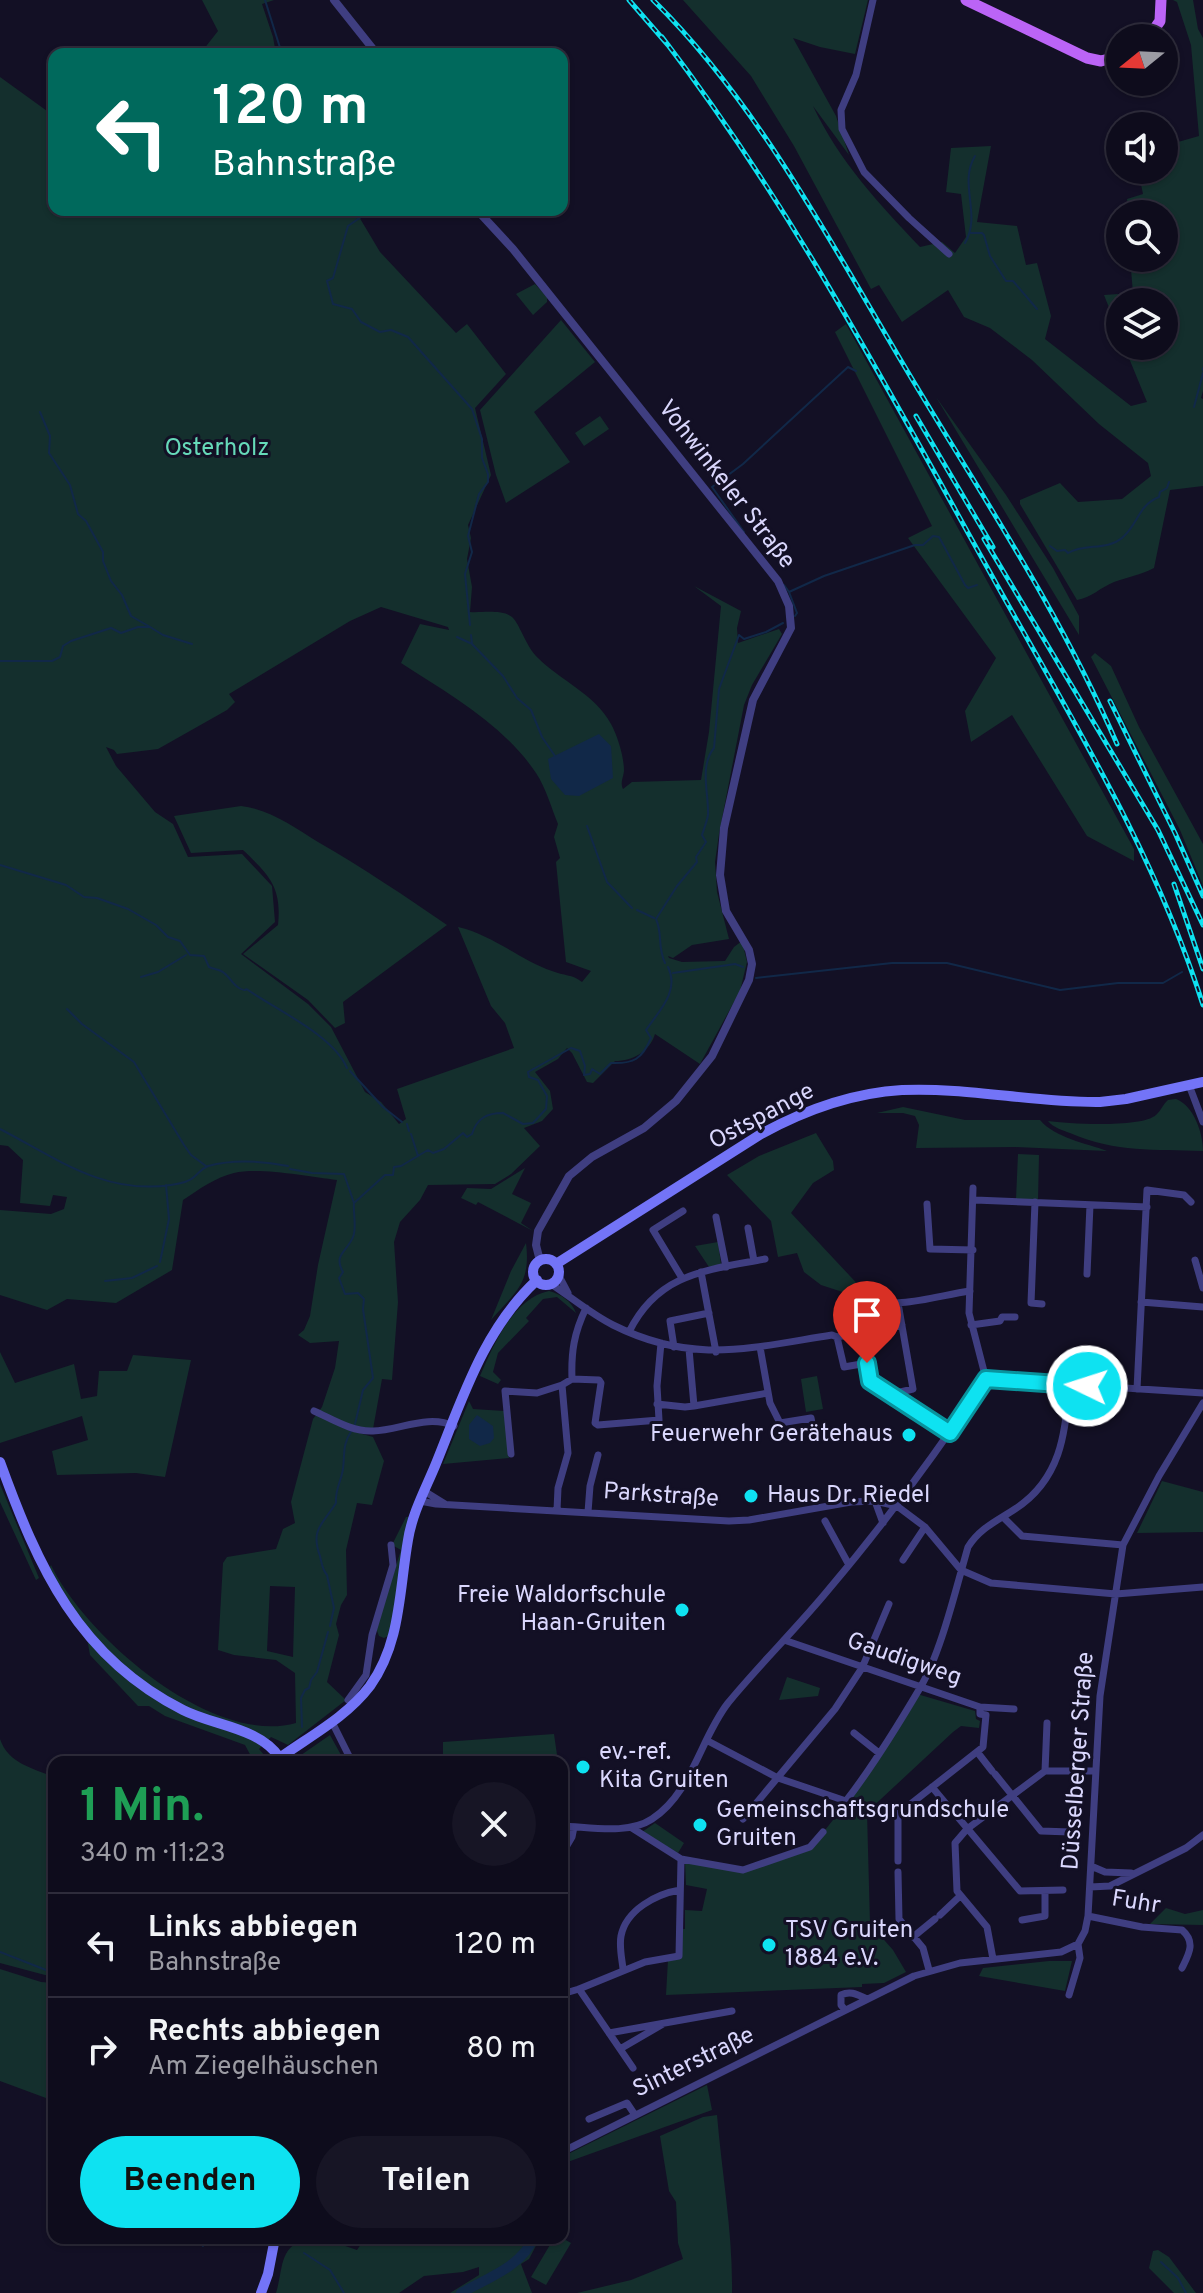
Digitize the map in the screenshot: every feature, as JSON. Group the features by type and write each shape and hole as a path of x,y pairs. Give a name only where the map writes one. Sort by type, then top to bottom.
{"main road":[{"path":"966,0 1087,58 1106,60"},
{"path":"1158,24 1161,0"},
{"name":"Ostspange","path":"555,1275 761,1134 830,1103 875,1093 917,1090 1100,1102 1203,1082"},
{"path":"549,1260 555,1275 543,1284 537,1280 534,1270 540,1261 549,1260"},
{"path":"283,1756 332,1722 370,1686 391,1643 399,1612 408,1537 422,1496 490,1337 537,1280"},
{"path":"0,1462 49,1580 88,1637 142,1686 191,1714 261,1739 273,1748 276,1756"},
{"path":"261,2293 274,2244"}],"street":[{"path":"334,0 372,48"},
{"path":"873,0 856,75 841,110 842,129 864,172 949,254"},
{"name":"Vohwinkeler Straße","path":"483,216 513,249 778,581 786,597 791,620 789,633 761,680 753,700 723,840 721,891 726,911 749,950 751,972 747,987 712,1056 676,1101 644,1128 585,1161 569,1176 538,1231 536,1241 540,1261"},
{"path":"1189,1085 1203,1122"},
{"path":"568,1826 632,1828 650,1821 666,1808 726,1706 897,1506 986,1379 971,1325 973,1188"},
{"path":"1137,1389 1147,1190 1184,1195 1191,1202"},
{"path":"975,1200 1147,1207"},
{"path":"1035,1202 1031,1303 1042,1304"},
{"path":"927,1204 930,1249 973,1250"},
{"path":"1087,1274 1090,1205"},
{"path":"682,1278 653,1230 683,1211"},
{"path":"716,1217 726,1267"},
{"path":"748,1228 754,1261"},
{"path":"629,1332 648,1302 682,1278 765,1259"},
{"path":"1195,1260 1203,1288"},
{"path":"701,1272 716,1352"},
{"path":"555,1275 569,1295 586,1308 629,1332 674,1347 716,1352 832,1335 837,1337 902,1325"},
{"path":"862,1297 875,1302 898,1303 970,1291"},
{"path":"1141,1302 1203,1307"},
{"path":"892,1394 913,1389 898,1303"},
{"path":"572,1379 572,1347 576,1328 586,1308"},
{"path":"674,1347 670,1321 709,1313"},
{"path":"971,1325 1015,1317"},
{"path":"837,1337 844,1367 867,1363 870,1381 950,1433"},
{"path":"511,1454 505,1391 537,1393 572,1379 594,1379 601,1383 595,1423 598,1425 659,1420 657,1404 661,1343"},
{"path":"760,1347 768,1393 780,1423 811,1418 815,1438"},
{"path":"689,1349 694,1406"},
{"path":"986,1379 1203,1393"},
{"path":"557,1510 558,1488 568,1453 562,1385"},
{"path":"708,1741 778,1778 844,1801 921,1688 968,1547 975,1536 1038,1490 1055,1466 1066,1425 1069,1385"},
{"path":"657,1404 685,1407 768,1393"},
{"name":"Düsselberger Straße","path":"1069,1995 1080,1958 1078,1944 1088,1916 1100,1696 1123,1545 1159,1476 1203,1403"},
{"path":"314,1411 354,1429 374,1431 438,1421 453,1426"},
{"name":"Parkstraße","path":"588,1512 590,1486 598,1455"},
{"name":"Parkstraße","path":"422,1496 445,1504 739,1521 851,1502 875,1501 897,1506"},
{"path":"875,1501 883,1523"},
{"path":"897,1506 925,1527 961,1570 1005,1586 1116,1594 1203,1587"},
{"path":"1003,1517 1022,1536 1123,1545"},
{"path":"825,1521 849,1565"},
{"path":"903,1560 925,1527"},
{"path":"348,1700 365,1679 372,1635 393,1565 391,1545"},
{"path":"743,1819 835,1709 862,1668 889,1604"},
{"path":"372,1635 391,1643"},
{"name":"Gaudigweg","path":"784,1640 985,1710 1014,1709"},
{"path":"898,1861 898,1814 978,1753 983,1747 985,1710"},
{"path":"332,1722 349,1756"},
{"path":"1045,1771 1047,1723"},
{"path":"854,1733 879,1753"},
{"path":"978,1753 1041,1831 1070,1832"},
{"path":"993,1959 987,1927 957,1891 955,1843 967,1829 1045,1771 1095,1771"},
{"path":"932,1787 1020,1891 1063,1890"},
{"path":"568,1844 574,1827"},
{"path":"632,1828 681,1859 743,1870 810,1847 823,1832"},
{"path":"1090,1887 1108,1887 1186,1848 1203,1835"},
{"path":"568,1992 623,1969 679,1956 681,1859"},
{"path":"1091,1866 1105,1872 1133,1873"},
{"path":"898,1872 899,1919 923,1948 929,1970"},
{"path":"623,1969 621,1935 631,1918 656,1897 680,1890"},
{"path":"1022,1920 1045,1916 1045,1891"},
{"path":"913,1937 959,1897"},
{"name":"Fuhr","path":"1088,1916 1142,1927 1182,1930 1191,1948 1182,1968"},
{"name":"Sinterstraße","path":"568,2149 929,1970 1061,1952 1078,1944"},
{"path":"579,1989 633,2068"},
{"name":"Sinterstraße","path":"845,2010 840,2001 841,1995 855,1993 867,1999"},
{"path":"609,2033 732,2011"},
{"path":"620,2049 667,2021"},
{"path":"589,2119 627,2103 635,2115"}],"green space":[{"path":"202,0 274,0 262,4 275,48 205,48 218,31"},
{"path":"683,0 868,0 855,54 793,38 836,116 849,155 813,106 835,145 875,198 920,247 942,242 955,253 966,237 961,194 946,192 951,148 991,146 977,222 1017,226 1026,265 1037,263 1051,316 1045,339 1131,406 1147,402 1130,360 1178,360 1178,288 1133,288 1131,272 1178,272 1178,200 1127,199 1143,194 1141,184 1178,184 1178,142 1199,136 1191,45 1177,2 1173,0 1193,0 1198,29 1203,38 1203,486 1170,490 1154,568 1114,582 1077,600 1020,500 1060,483 1078,502 1122,499 1151,476 1148,463 1099,424 1032,360 990,328 964,317 948,290 902,322 879,285 871,289 794,146 751,76"},
{"name":"Osterholz","path":"0,77 48,112 48,216 359,216 380,252 456,333 467,324 506,374 475,408 491,475 468,525 471,538 467,559 472,587 470,612 497,612 512,617 538,658 604,713 614,729 622,753 623,789 632,782 701,780 709,732 721,606 694,586 741,611 738,643 779,629 782,634 744,705 719,834 715,862 717,892 729,939 692,945 673,958 668,956 682,962 725,961 742,941 747,962 740,991 700,1064 655,1034 645,1050 634,1057 615,1061 593,1083 587,1082 567,1048 558,1059 535,1072 550,1091 553,1109 542,1121 524,1128 540,1146 511,1174 495,1184 428,1185 420,1200 400,1222 394,1242 398,1302 392,1380 382,1379 373,1429 361,1429 359,1433 373,1437 384,1461 372,1505 357,1503 346,1550 347,1595 336,1624 339,1635 327,1682 346,1700 288,1745 271,1737 259,1749 265,1756 251,1756 245,1745 165,1716 149,1706 138,1706 90,1655 85,1627 48,1571 51,1565 92,1623 121,1653 155,1680 191,1702 227,1718 263,1726 296,1723 295,1673 276,1660 218,1650 223,1563 227,1557 276,1549 283,1529 295,1523 291,1502 313,1419 322,1407 335,1368 339,1341 310,1343 298,1335 304,1330 310,1316 337,1180 245,1171 207,1184 183,1200 172,1270 116,1303 67,1299 47,1310 0,1295 0,1210 51,1214 64,1209 67,1197 53,1195 50,1206 20,1203 23,1160 8,1146 0,1145","holes":["381,607 448,627 449,630 420,624 401,663 491,725 523,755 540,779 558,824 554,837 560,858 556,862 566,962 591,971 582,982 540,966 483,936 458,927 491,1006 505,1023 514,1048 397,1089 406,1119 399,1124 381,1102 365,1092 331,1027 308,1004 241,954 275,922 272,886 242,854 188,857 173,824 155,812 116,766 106,747 117,754 158,749 227,710 235,702 229,694 350,621","270,1586 295,1587 293,1657 267,1651"]},
{"path":"535,284 547,297 547,302 533,315 516,294"},
{"path":"561,320 595,362 534,412 570,462 506,503 480,410"},
{"path":"846,324 1134,849 1134,861 1087,836 1012,715 971,742 965,711 996,658 908,538 932,526 835,332"},
{"path":"936,397 1006,495 1053,568 1079,616 1079,635"},
{"path":"600,416 609,429 584,446 575,433"},
{"path":"1095,653 1111,666 1139,727 1203,844 1203,886 1180,830 1091,657"},
{"path":"241,806 261,811 290,825 447,925 343,1002 345,1023 335,1028 308,1000 243,954 278,925 276,891 267,875 243,850 191,853 174,816"},
{"path":"1176,1099 1188,1108 1196,1121 1203,1151 1136,1149 1104,1144 1061,1130 1048,1121 1088,1124 1136,1122 1156,1115 1168,1100"},
{"path":"903,1107 965,1120 1040,1120 1062,1136 1107,1151 1015,1147 916,1148 919,1125 915,1116 877,1113"},
{"path":"816,1133 833,1161 834,1170 813,1183 791,1213 864,1291 861,1298 821,1285 804,1272 797,1253 778,1257 771,1221 727,1175 759,1156"},
{"path":"1018,1154 1039,1155 1038,1200 1016,1199"},
{"path":"525,1168 512,1194 531,1203 521,1223 533,1231 478,1202 476,1205 461,1198 467,1188 491,1189"},
{"path":"718,1242 721,1264 709,1267 695,1246"},
{"path":"526,1243 524,1278 491,1320 511,1271"},
{"path":"549,1291 565,1299 576,1313 557,1297 543,1299 526,1318 529,1321 498,1353 493,1372 501,1380 498,1384 480,1376 498,1338 515,1313 536,1295"},
{"path":"0,1352 15,1383 74,1364 81,1399 97,1396 99,1371 127,1371 133,1355 191,1360 165,1477 136,1473 57,1475 52,1451 88,1440 82,1416 0,1443"},
{"path":"817,1376 823,1409 806,1412 801,1379"},
{"path":"469,1401 473,1409 504,1411 509,1458 443,1464"},
{"path":"1162,1481 1203,1492 1203,1532 1137,1533"},
{"path":"0,1484 39,1578 36,1580 0,1502"},
{"path":"406,1517 409,1517 390,1635 384,1638 379,1636 376,1628 401,1550 392,1545"},
{"path":"787,1677 820,1688 818,1696 779,1700"},
{"path":"917,1694 975,1711 976,1719 980,1721 979,1728 961,1726 953,1732 867,1812 870,1924 893,1950 906,1972 884,1983 862,1984 862,1987 666,1995 668,1960 681,1959 681,1929 685,1929 685,1910 702,1911 707,1889 686,1885 685,1861 744,1872 810,1849 848,1801"},
{"path":"554,1734 557,1756 443,1756 443,1742"},
{"path":"330,1735 341,1755 339,1756 300,1756"},
{"path":"0,1739 15,1759 48,1775 48,1975 0,1963"},
{"path":"655,1823 684,1843 678,1853 642,1832"},
{"path":"1166,1908 1185,1914 1203,1910 1203,1925 1150,1924"},
{"path":"1072,1961 1065,1991 979,1976 983,1968"},
{"path":"0,1969 48,1983 48,2099 0,2081"},
{"path":"707,2085 712,2110 568,2162 568,2154"},
{"path":"717,2115 729,2226 732,2293 577,2293 631,2280 683,2259 678,2243 676,2202 669,2191 660,2136 703,2117"},
{"path":"571,2243 546,2285 531,2277 550,2244"},
{"path":"295,2244 340,2244 357,2250 361,2244 537,2244 529,2259 521,2264 532,2293 450,2293 479,2275 479,2267 424,2276 399,2293 276,2293 291,2247"},
{"path":"1158,2250 1169,2257 1196,2293 1174,2293 1149,2268 1153,2251"}],"water":[{"path":"599,734 611,746 613,778 579,796 565,795 551,779 548,759"},
{"path":"477,1415 493,1426 494,1438 480,1446 469,1439 469,1425"}],"waterway":[{"path":"265,0 280,48"},
{"path":"965,243 970,232 969,177 975,156"},
{"path":"360,216 348,226 333,278 327,281 333,304 352,309 361,322 380,332 391,330 408,337 472,409 482,439 482,458 488,482 479,494 468,536 472,552 465,574 470,625"},
{"path":"971,233 984,235 990,256 1006,281 1013,281 1037,309"},
{"path":"744,532 712,487 743,464 848,367 856,371"},
{"path":"1194,407 1203,373"},
{"path":"40,412 50,436 49,453 70,485 78,514 86,521 103,552 111,581 122,595 131,616 150,627"},
{"path":"1050,546 1068,553 1116,542 1128,533 1146,505 1159,497 1169,482"},
{"path":"795,616 797,613 789,592 824,576 923,545 933,536 939,537 965,585 968,588 977,585"},
{"path":"784,585 789,592"},
{"path":"665,963 656,919 697,862 696,857 706,842 702,835 708,815 706,772 709,755 714,748 719,689 739,635 744,639 783,623"},
{"path":"0,661 52,661 60,657 63,646 71,641 111,628 121,633 138,627 150,627 163,635 192,644"},
{"path":"471,635 472,644 503,676 517,698 531,710 542,737 555,756"},
{"path":"457,637 470,643"},
{"path":"587,826 607,882 632,908"},
{"path":"0,865 66,885 84,897 97,898 128,909 156,925 168,937 180,941 190,955 204,956 209,967 223,972 239,988 248,990 318,1035 340,1056 347,1068"},
{"path":"637,910 654,918"},
{"path":"141,977 158,972 186,955"},
{"path":"756,978 892,963 947,963 1060,990 1118,983 1163,983 1182,972"},
{"path":"673,973 735,964 743,967"},
{"path":"355,1424 363,1390 373,1378 364,1299 358,1293 345,1294 339,1278 343,1272 340,1257 354,1233 354,1203 385,1175 393,1175 394,1167 428,1150 433,1153 444,1149 463,1133 467,1137 487,1115 503,1113 523,1124 533,1123 546,1109 547,1096 538,1080 529,1077 528,1072 571,1048 580,1051 585,1066 584,1075 590,1074 592,1069 600,1074 611,1063 636,1059 651,1038 646,1030 670,992 668,967"},
{"path":"67,1009 82,1024 134,1062 184,1145 191,1155 206,1166"},
{"path":"350,1071 383,1107 402,1122"},
{"path":"407,1124 409,1131"},
{"path":"0,1129 81,1172 124,1185 147,1187 177,1184 192,1179 208,1166 228,1162 288,1166"},
{"path":"411,1134 418,1156"},
{"path":"290,1169 344,1174 354,1203"},
{"path":"160,1262 169,1219 166,1185"},
{"path":"105,1281 132,1278 157,1266"},
{"path":"330,1626 334,1608 316,1539 319,1527 336,1503 345,1445 352,1430"},
{"path":"302,1727 301,1698 317,1672 328,1632"},
{"path":"0,1952 48,1970"},
{"path":"176,2245 183,2244"},
{"path":"461,2293 512,2264 530,2244"},
{"path":"304,2253 330,2270 344,2293"},
{"path":"1161,2262 1178,2278 1186,2293"}],"railway":[{"path":"629,0 668,45"},
{"path":"653,0 727,84 823,227 1046,602 1117,744"},
{"path":"662,37 709,100 834,296 1077,727 1160,891 1203,1005"},
{"path":"916,416 993,547"},
{"path":"984,539 1158,830 1203,925"},
{"path":"1110,701 1203,896"},
{"path":"1174,884 1203,969"}],"place":[{"name":"Feuerwehr Gerätehaus","path":"909,1435"},
{"name":"Haus Dr. Riedel","path":"751,1496"},
{"name":"Freie Waldorfschule Haan-Gruiten","path":"682,1610"},
{"name":"ev.-ref. Kita Gruiten","path":"583,1767"},
{"name":"Gemeinschaftsgrundschule Gruiten","path":"700,1825"},
{"name":"TSV Gruiten 1884 e.V.","path":"769,1945"}],"route":[{"path":"867,1363 870,1381 950,1433 986,1379 1087,1386"}]}
